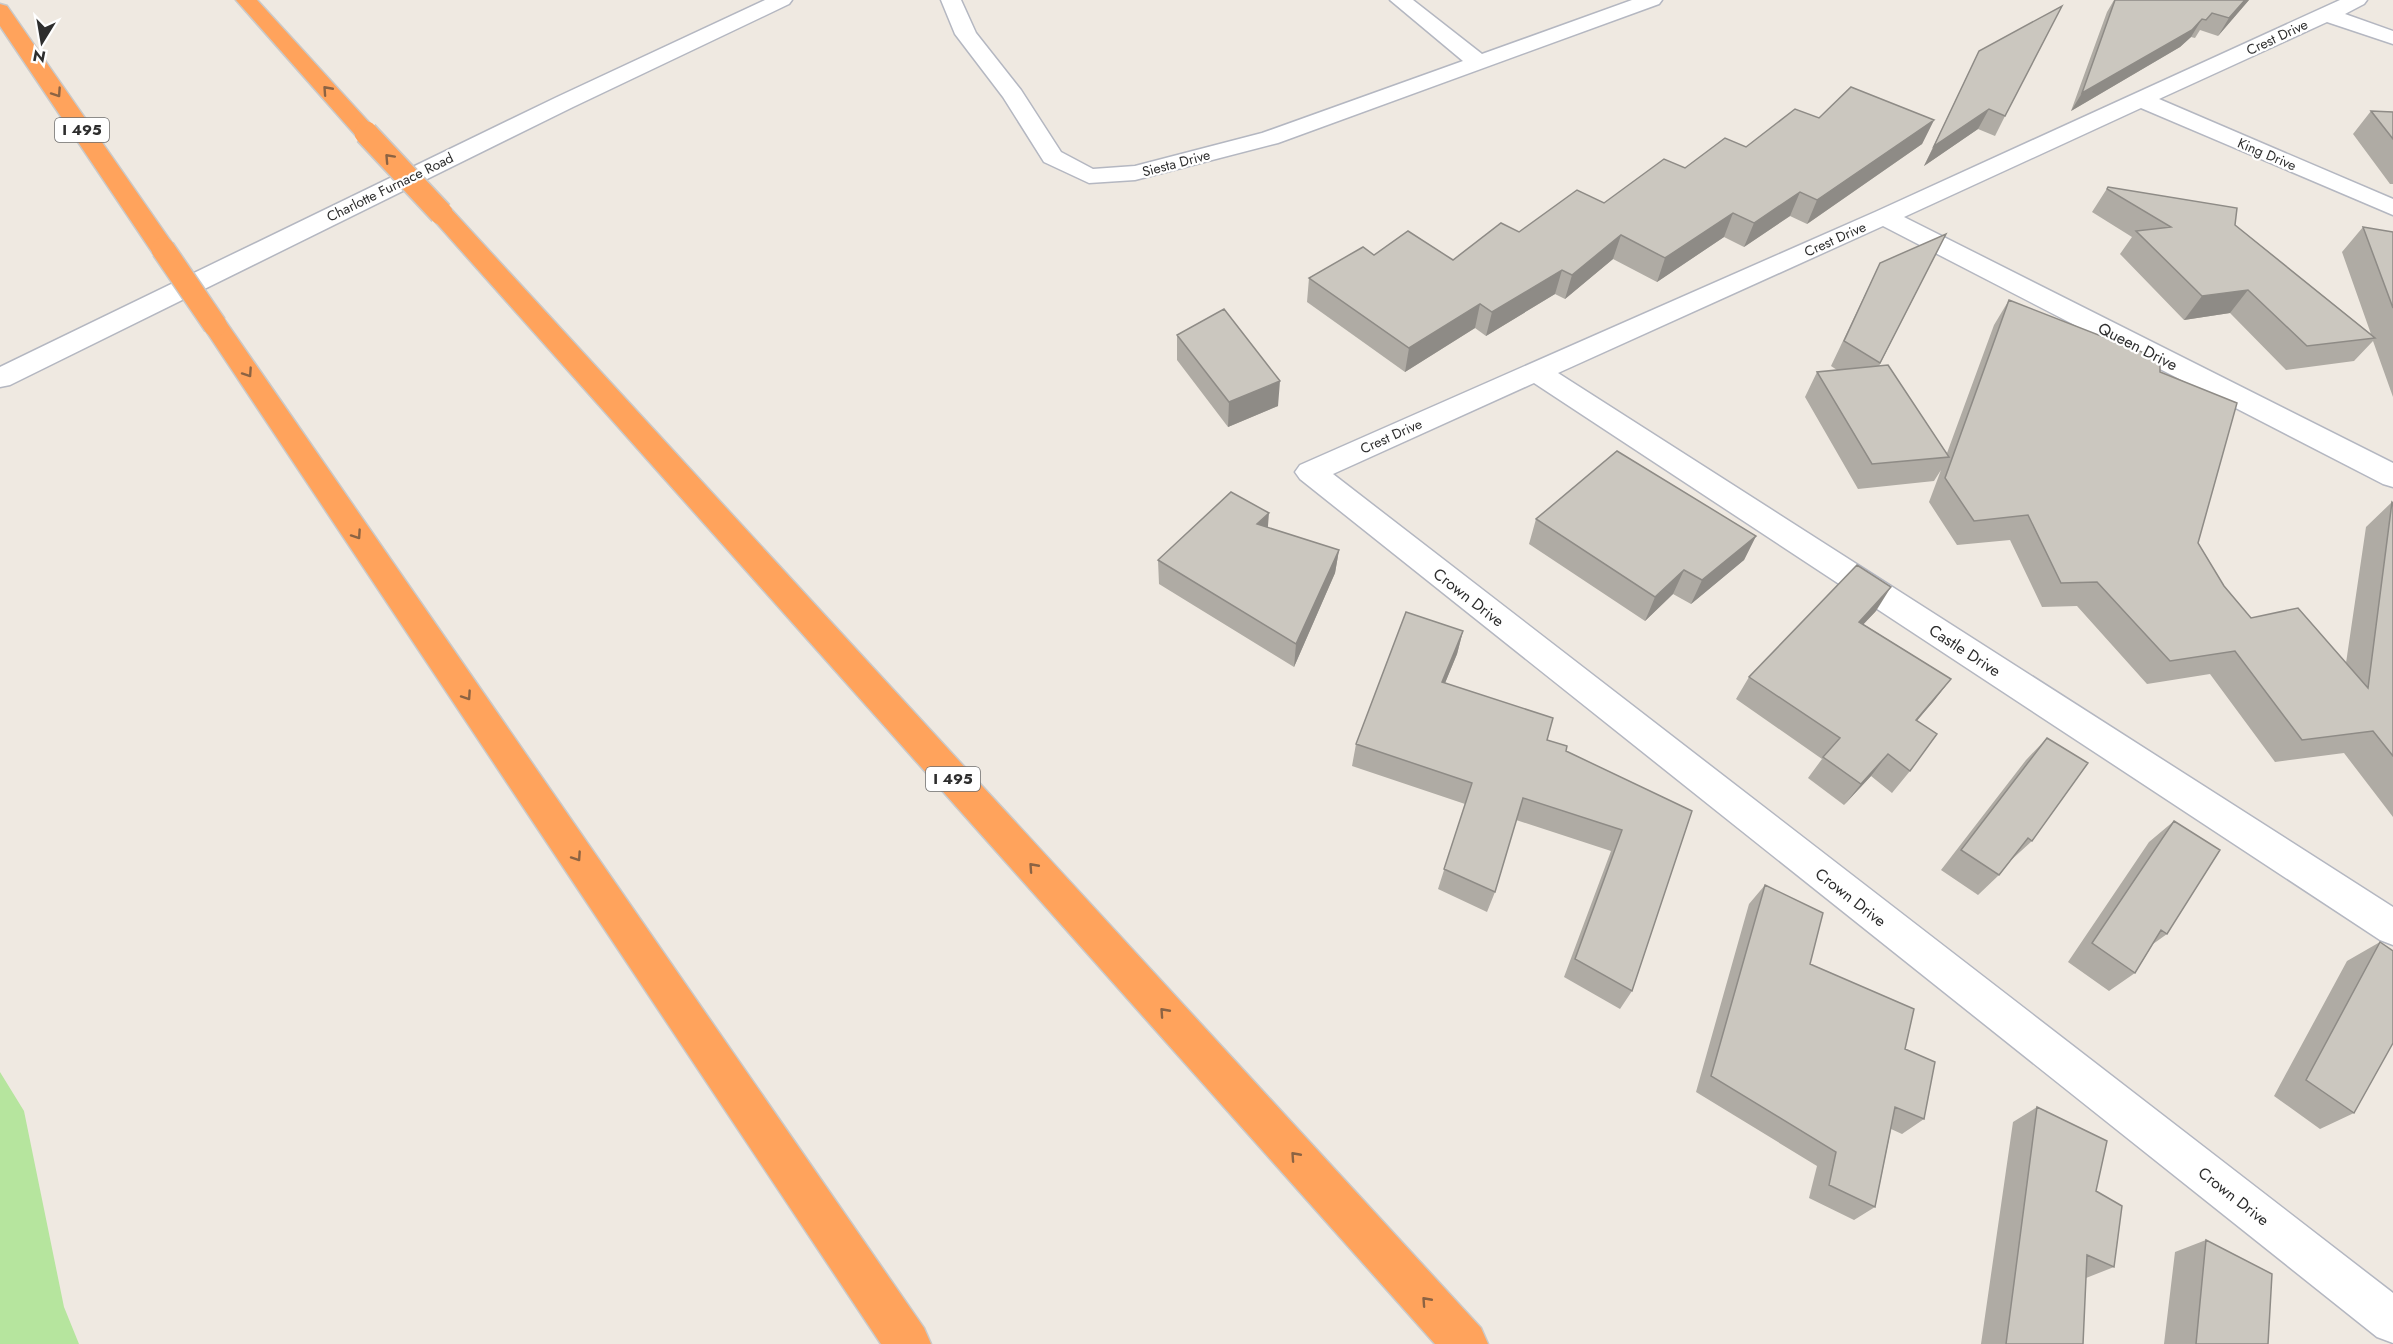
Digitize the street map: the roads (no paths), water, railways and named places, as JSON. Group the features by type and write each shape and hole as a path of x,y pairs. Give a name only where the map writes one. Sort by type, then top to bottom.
{"highway":[{"name":"I 495","path":"246,0 1465,1344"},
{"name":"I 495","path":"0,10 908,1344"}],"street":[{"name":"Charlotte Furnace Road","path":"0,378 565,102 740,11 782,0"},
{"name":"Siesta Drive","path":"951,0 966,34 1013,95 1052,157 1089,176 1135,173 1270,138 1652,0"},
{"path":"1400,0 1478,62"},
{"name":"Crest Drive","path":"1310,472 1884,217 2357,0"},
{"path":"2326,14 2393,38"},
{"name":"King Drive","path":"2142,100 2393,208"},
{"name":"Queen Drive","path":"1884,217 2393,476"},
{"name":"Castle Drive","path":"1538,372 2393,927"},
{"name":"Crown Drive","path":"1310,472 2393,1321"}]}
